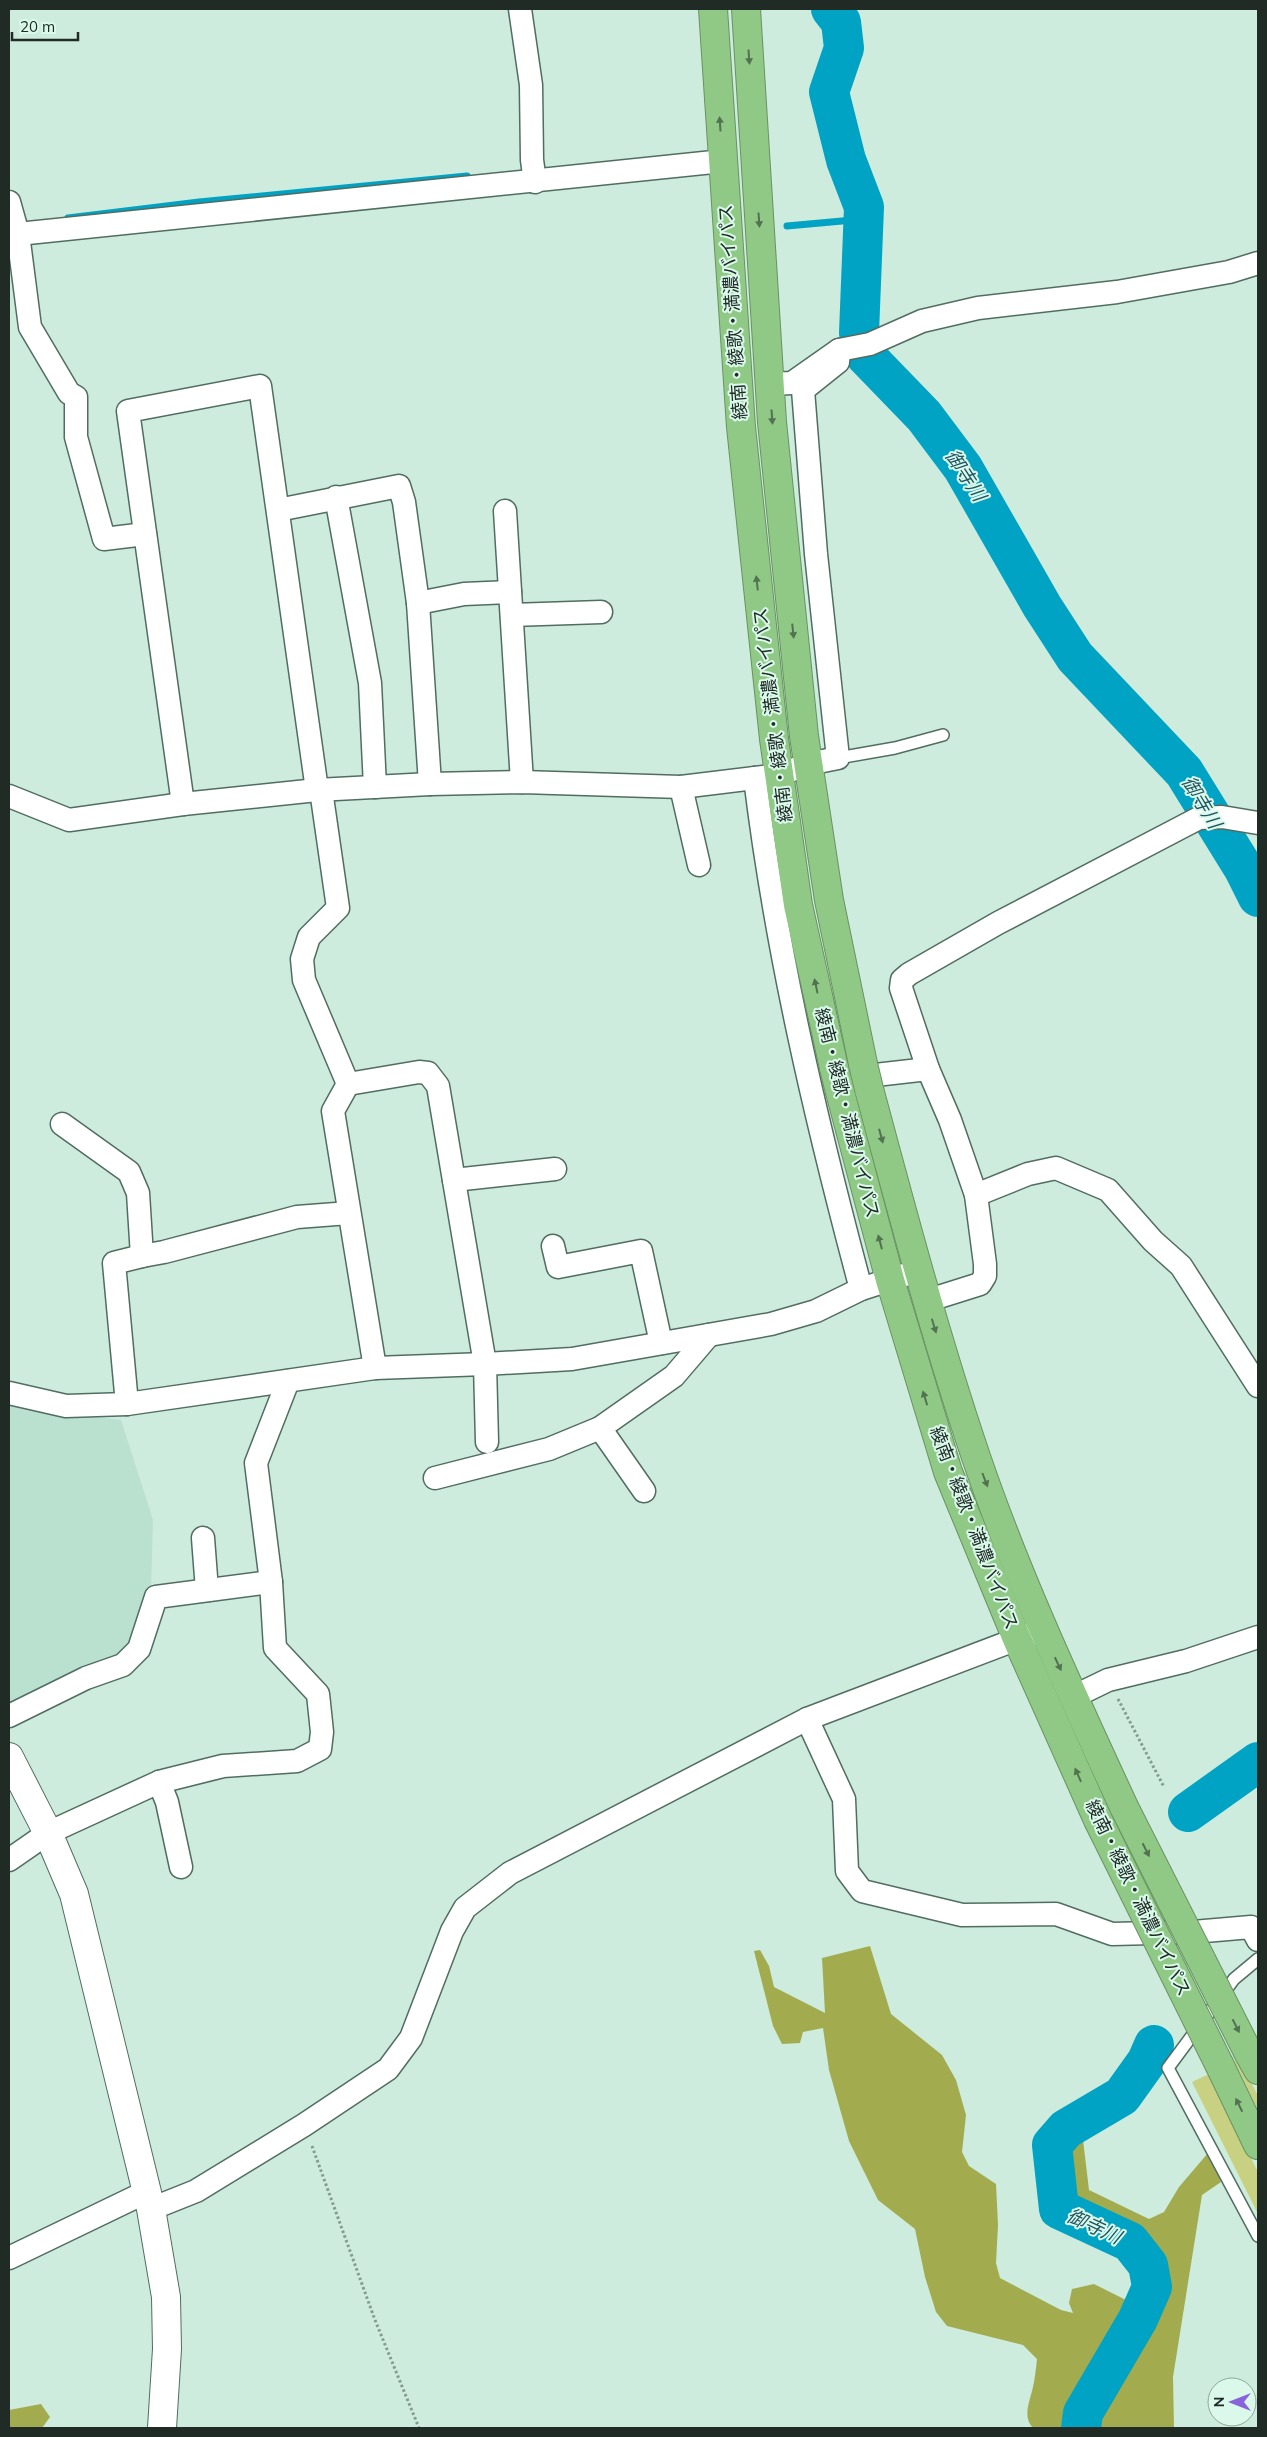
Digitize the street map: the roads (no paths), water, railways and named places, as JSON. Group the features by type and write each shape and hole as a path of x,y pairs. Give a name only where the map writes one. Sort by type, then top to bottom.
{"highway":[{"name":"綾南・綾歌・満濃バイパス","path":"713,9 767,776 837,1080 890,1280 948,1472 1016,1639 1098,1820 1258,2145"},
{"name":"綾南・綾歌・満濃バイパス","path":"746,9 769,384 808,764 828,900 866,1076 926,1301 977,1458 1042,1629 1124,1807 1253,2061"}],"street":[{"path":"520,9 531,85 534,174"},
{"path":"18,234 534,174 723,161"},
{"path":"9,202 18,234 30,327 69,393 76,397 76,437 104,539 145,534"},
{"path":"769,384 792,383 854,347 922,321 978,308 1118,292 1229,272 1258,263"},
{"path":"9,796 69,820 183,804 319,790 430,784 522,782 681,787 767,776 808,764 838,758 816,554 803,390 854,347"},
{"path":"183,804 128,411 260,386 338,908 309,937 302,959 304,980 348,1084"},
{"path":"278,510 399,486 404,502 418,603 430,784"},
{"path":"336,497 370,683 375,738 375,787"},
{"path":"505,511 522,782"},
{"path":"418,603 464,594 510,592"},
{"path":"512,615 602,612"},
{"path":"767,776 779,934 808,1082 861,1289"},
{"path":"681,787 699,865"},
{"path":"926,1301 980,1284 985,1276 986,1264 976,1195 950,1120 928,1069 897,974 909,974 998,923 1199,818 1222,817 1258,823"},
{"path":"808,1082 928,1069"},
{"path":"348,1084 419,1072 428,1073 434,1078 438,1086 485,1364 487,1442"},
{"path":"348,1084 333,1111 375,1368"},
{"path":"62,1124 129,1172 138,1193 142,1256"},
{"path":"976,1195 1028,1174 1056,1168 1108,1190 1153,1241 1181,1266 1258,1386"},
{"path":"454,1180 555,1169"},
{"path":"127,1404 114,1263 164,1252 297,1217 349,1213"},
{"path":"553,1246 558,1267 641,1251 661,1343"},
{"path":"9,1393 66,1406 127,1404 375,1368 572,1359 771,1324 816,1311 861,1289 917,1271"},
{"path":"435,1478 549,1449 600,1428 674,1376 709,1335"},
{"path":"9,1860 48,1833 159,1782 222,1766 297,1761 320,1749 322,1732 318,1694 275,1648 271,1582 256,1463 288,1381"},
{"path":"600,1428 644,1491"},
{"path":"203,1538 207,1590"},
{"path":"9,1716 86,1678 124,1665 139,1648 156,1597 271,1582"},
{"path":"9,2258 30,2246 148,2200 196,2191 304,2125 388,2069 411,2038 452,1931 465,1908 510,1873 807,1719 1042,1629"},
{"path":"1073,1696 1108,1680 1186,1661 1258,1637"},
{"path":"807,1719 844,1799 847,1870 862,1892 962,1916 1056,1914 1112,1934 1193,1932 1251,1927 1258,1940"},
{"path":"9,1757 48,1833 74,1894 148,2200 166,2297 167,2349 162,2428"},
{"path":"159,1782 167,1802 180,1867"}],"lane":[{"path":"838,758 895,748 943,735"},
{"path":"1258,1959 1234,1979 1168,2068 1258,2236"}],"waterway":[{"name":"御寺川","path":"831,9 841,22 844,48 829,92 846,160 864,207 859,333 865,355 924,416 963,468 1042,606 1075,657 1184,772 1244,869 1258,897"},
{"path":"68,218 199,202 467,176"},
{"path":"787,226 864,219"},
{"name":"御寺川","path":"1188,1812 1258,1762"},
{"name":"御寺川","path":"1081,2428 1083,2413 1138,2319 1152,2287 1148,2265 1130,2242 1059,2209 1052,2145 1066,2129 1122,2096 1147,2061 1154,2045"}]}
